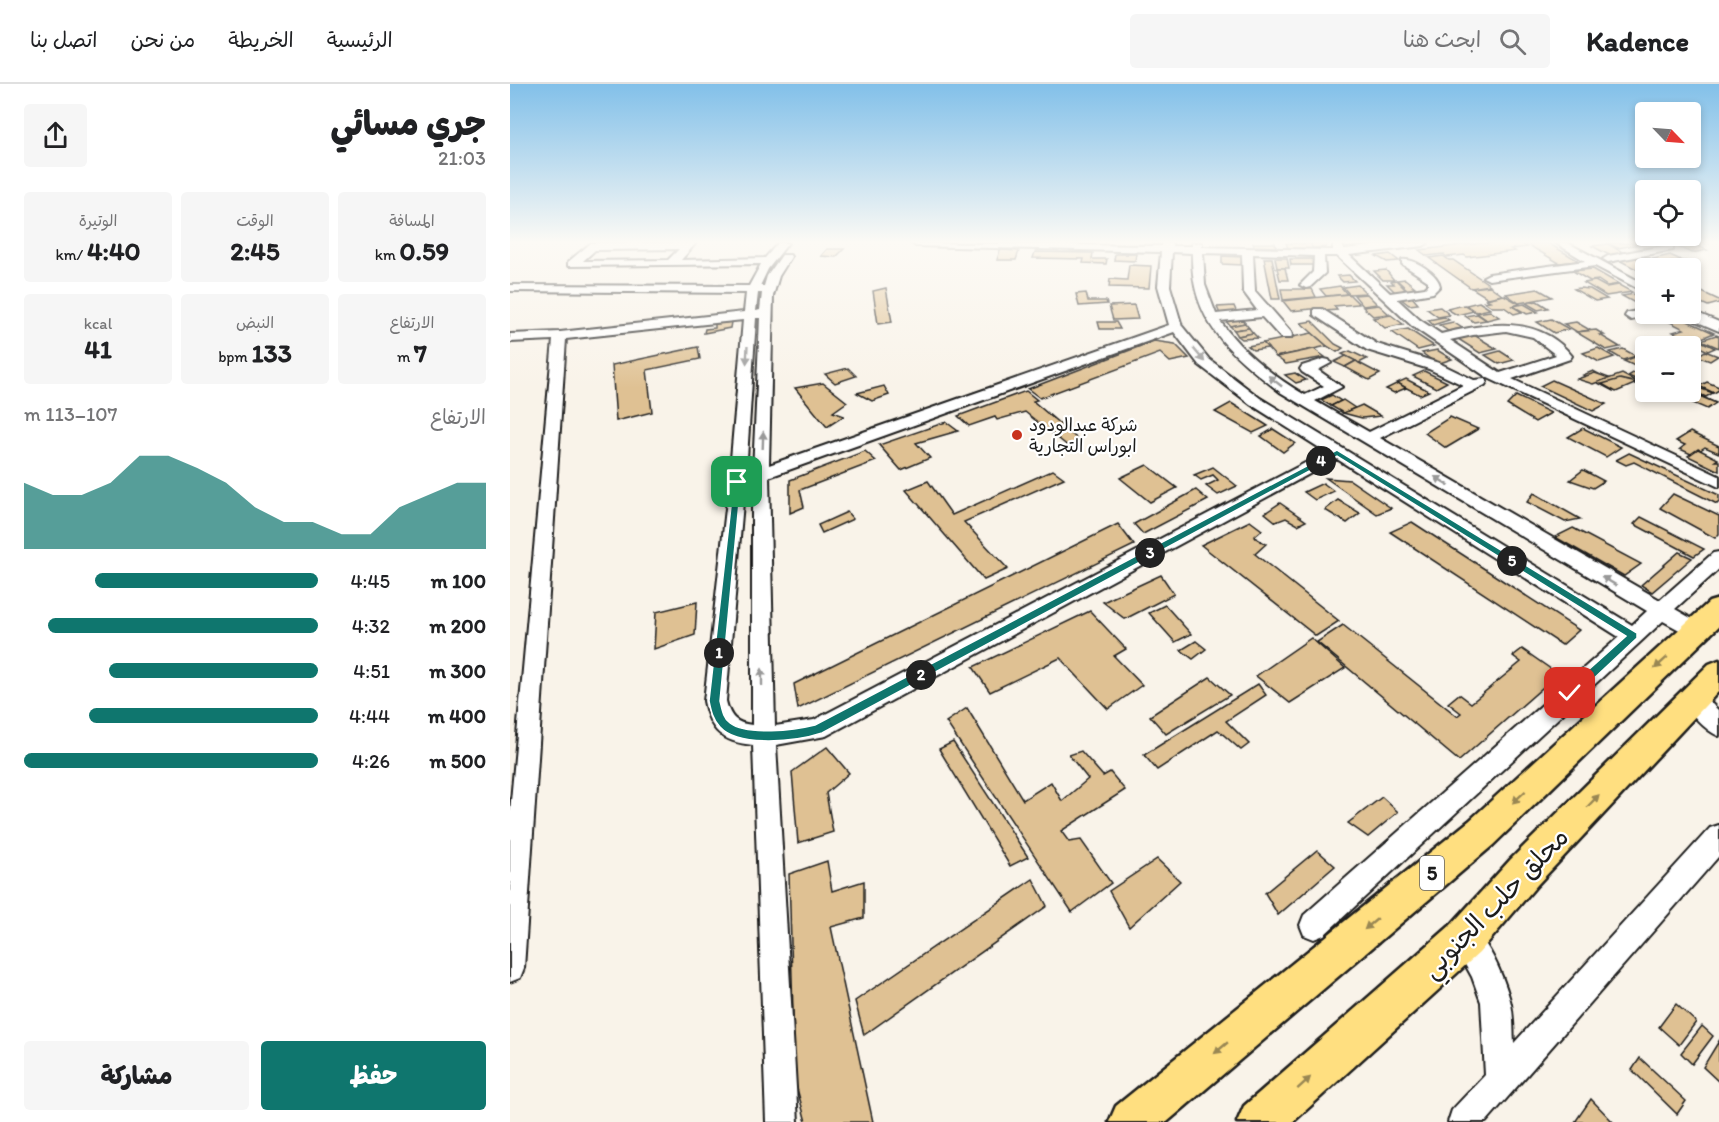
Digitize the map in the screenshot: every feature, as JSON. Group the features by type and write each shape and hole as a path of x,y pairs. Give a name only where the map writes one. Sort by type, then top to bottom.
{"highway":[{"name":"5","path":"1132,1122 1481,833 1708,620"},
{"name":"محلق حلب الجنوبي","path":"1260,1122 1465,939 1524,872 1719,672"}],"street":[{"path":"760,291 746,378 715,701 718,717 726,726 740,732 797,735 818,729 1337,453"},
{"path":"1166,291 1176,327 1204,362 1255,401 1634,636"},
{"path":"1202,291 1211,318 1238,353 1285,389 1660,610 1708,620"},
{"path":"1249,291 1265,314 1286,335"},
{"path":"1382,291 1416,323 1497,377 1719,483"},
{"path":"1388,297 1426,291"},
{"path":"1701,308 1719,316"},
{"path":"1318,312 1372,347 1434,366 1474,385"},
{"path":"510,338 560,336 758,314"},
{"path":"758,314 765,375 762,474 763,735 782,1122"},
{"path":"1211,318 1265,314"},
{"path":"1631,316 1635,315"},
{"path":"1701,319 1719,327"},
{"path":"737,482 1176,327"},
{"path":"1368,438 1474,385 1565,356 1557,346 1532,332 1517,327 1484,329 1439,339"},
{"path":"510,968 560,336"},
{"path":"1304,400 1335,387 1307,369 1324,363"},
{"path":"746,378 765,375"},
{"path":"1314,926 1719,558"},
{"path":"1693,699 1719,726"},
{"path":"1464,1122 1719,837"},
{"path":"1465,939 1484,969 1496,1002 1501,1080"}],"building":[{"path":"873,291 887,291 892,322 878,324"},
{"path":"1271,291 1279,291 1280,299 1272,299"},
{"path":"1281,291 1313,291 1316,297 1283,300"},
{"path":"1322,291 1345,291 1347,294 1326,296"},
{"path":"1347,291 1366,293 1349,294"},
{"path":"1478,291 1497,291 1502,295 1488,298"},
{"path":"1542,291 1552,297 1519,303 1506,294"},
{"path":"1578,291 1594,291 1607,299 1595,301"},
{"path":"1598,291 1632,292 1606,296"},
{"path":"1701,292 1719,300 1719,303 1708,306 1701,303"},
{"path":"1086,293 1088,301 1106,301 1107,304 1079,306 1076,294"},
{"path":"1349,294 1359,304 1334,306 1337,310 1325,311 1322,308 1291,311 1283,301"},
{"path":"1367,294 1377,304 1363,306 1354,295"},
{"path":"1635,294 1635,303 1622,296"},
{"path":"1504,295 1520,304 1512,306 1522,312 1514,314 1504,307 1492,307 1484,302 1490,301 1486,299"},
{"path":"1412,297 1418,304 1409,305 1400,298"},
{"path":"1537,301 1548,308 1538,310 1526,303"},
{"path":"1479,302 1490,309 1476,312 1466,305"},
{"path":"1524,304 1538,312 1527,314 1513,306"},
{"path":"1134,305 1138,319 1113,320 1109,306"},
{"path":"1379,305 1389,314 1373,316 1363,307"},
{"path":"1464,305 1474,311 1457,315 1447,309"},
{"path":"1234,306 1237,313 1220,314 1217,307"},
{"path":"1440,307 1450,315 1438,317 1427,309"},
{"path":"1490,311 1499,317 1487,320 1477,313"},
{"path":"1477,314 1486,320 1474,322 1465,316"},
{"path":"1391,315 1403,324 1385,328 1373,318"},
{"path":"1444,317 1449,320 1433,325 1428,320"},
{"path":"1241,318 1245,323 1230,326 1225,320"},
{"path":"1551,319 1569,329 1554,333 1537,322"},
{"path":"1312,321 1335,344 1343,348 1337,352 1301,323"},
{"path":"731,322 730,328 704,333 705,329 715,328 715,324"},
{"path":"1098,322 1116,322 1120,329 1100,329"},
{"path":"1453,322 1462,328 1448,331 1439,325"},
{"path":"1576,322 1590,330 1577,332 1564,324"},
{"path":"1245,323 1249,328 1234,330 1230,326"},
{"path":"1674,324 1694,324 1714,333 1701,338 1701,336 1681,336 1673,332 1684,329"},
{"path":"1249,328 1253,333 1238,336 1234,330"},
{"path":"1408,329 1434,346 1418,350 1392,332"},
{"path":"1596,330 1620,347 1606,350 1576,332"},
{"path":"1253,333 1258,338 1242,339 1238,336"},
{"path":"1312,333 1327,346 1276,357 1263,343"},
{"path":"1471,333 1497,349 1480,353 1455,337"},
{"path":"1719,336 1719,348 1701,340"},
{"path":"1154,341 1175,344 1189,358 1170,362 1160,353 1040,398 1028,389"},
{"path":"1701,341 1715,348 1708,351 1701,348"},
{"path":"1263,343 1268,348 1253,350 1248,346"},
{"path":"698,347 700,359 647,370 652,412 616,421 612,365"},
{"path":"1598,348 1614,357 1599,362 1583,353"},
{"path":"1314,349 1325,357 1286,364 1276,357"},
{"path":"1623,349 1635,356 1623,360 1610,352"},
{"path":"1437,350 1452,359 1437,364 1422,353"},
{"path":"1350,351 1367,359 1359,363 1342,354"},
{"path":"1500,351 1514,360 1499,364 1485,355"},
{"path":"1705,351 1718,356 1710,361 1701,358 1701,354"},
{"path":"1346,356 1356,361 1345,367 1334,362"},
{"path":"1635,357 1635,366 1624,361"},
{"path":"1356,361 1380,374 1369,380 1345,367"},
{"path":"848,368 856,376 835,383 825,374"},
{"path":"1424,371 1447,382 1436,388 1413,376"},
{"path":"1593,371 1608,379 1622,374 1635,383 1613,391 1583,375"},
{"path":"1635,372 1635,379 1628,376"},
{"path":"1295,373 1306,380 1296,383 1285,375"},
{"path":"1595,373 1609,378 1593,384 1577,379"},
{"path":"1406,379 1429,391 1420,395 1397,383"},
{"path":"1620,379 1635,383 1616,392 1602,384"},
{"path":"1552,380 1606,404 1593,411 1540,386"},
{"path":"1707,382 1719,387 1719,390 1714,393 1701,385"},
{"path":"823,383 847,402 833,412 844,416 827,427 795,388"},
{"path":"1398,383 1406,388 1394,393 1386,389"},
{"path":"884,386 889,395 872,401 857,393"},
{"path":"1701,389 1713,393 1706,397 1701,395"},
{"path":"1026,391 1037,400 1033,401 1081,442 1069,447 1025,412 997,420 995,417 969,426 958,416"},
{"path":"1332,395 1341,401 1331,406 1321,400"},
{"path":"1516,396 1551,413 1535,422 1507,405"},
{"path":"1701,396 1715,403 1706,407 1694,402 1701,402"},
{"path":"1701,397 1716,403 1707,409 1691,402 1701,402"},
{"path":"1343,400 1355,408 1343,413 1331,406"},
{"path":"1231,403 1268,426 1253,433 1215,412"},
{"path":"1362,405 1381,416 1362,418 1343,413"},
{"path":"1450,417 1478,429 1446,448 1425,433"},
{"path":"946,422 958,431 916,443 930,458 901,470 879,445"},
{"path":"1583,428 1621,447 1606,457 1568,437"},
{"path":"1273,429 1295,443 1283,452 1261,436"},
{"path":"1690,432 1719,446 1719,453 1705,447 1693,455 1680,449 1685,445 1676,441"},
{"path":"1698,449 1718,459 1715,461 1719,461 1719,471 1688,456"},
{"path":"865,451 876,461 800,490 804,507 790,513 790,480"},
{"path":"1629,453 1719,495 1719,502 1717,504 1634,462 1626,465 1616,460"},
{"path":"1147,465 1177,488 1150,502 1120,478"},
{"path":"1213,467 1237,486 1218,495 1206,486 1218,480 1213,475 1201,480 1194,475"},
{"path":"1053,470 1064,478 964,522 1008,569 984,580 906,490 928,481 952,515"},
{"path":"1583,470 1604,481 1593,488 1570,480"},
{"path":"1326,478 1350,480 1391,508 1377,514"},
{"path":"1323,483 1334,491 1315,500 1304,492"},
{"path":"1196,490 1208,500 1143,534 1134,524"},
{"path":"1534,493 1580,519 1565,522 1527,502"},
{"path":"1673,494 1719,516 1719,534 1715,538 1660,508"},
{"path":"1338,500 1360,513 1347,523 1325,510"},
{"path":"1280,503 1306,521 1298,525 1286,518 1276,522 1265,513"},
{"path":"847,512 853,519 822,533 818,525"},
{"path":"1641,517 1704,549 1694,556 1634,524"},
{"path":"1250,521 1262,530 1254,537 1266,544 1255,554 1339,621 1316,636 1201,545"},
{"path":"1412,522 1579,630 1562,645 1390,532"},
{"path":"1118,524 1134,545 798,709 794,684"},
{"path":"1573,528 1641,564 1624,576 1555,537"},
{"path":"1679,552 1692,558 1652,592 1641,585"},
{"path":"1161,575 1174,594 1125,619 1103,602"},
{"path":"697,602 695,635 654,649 656,612"},
{"path":"1165,605 1191,634 1175,642 1149,613"},
{"path":"1090,611 1126,649 1114,656 1142,685 1108,709 1060,658 990,692 973,667"},
{"path":"1343,625 1457,716 1461,713 1448,703 1459,694 1471,703 1521,662 1513,656 1522,649 1558,674 1459,761 1317,642"},
{"path":"1311,638 1345,668 1290,703 1256,676"},
{"path":"1196,641 1206,649 1193,659 1181,650"},
{"path":"1210,677 1230,695 1166,734 1150,716"},
{"path":"1258,684 1266,695 1226,721 1249,744 1241,750 1218,730 1157,770 1144,755"},
{"path":"967,708 1023,800 1051,782 1062,801 1088,779 1069,755 1081,751 1103,776 1110,772 1125,790 1061,831 1069,842 1081,840 1111,883 1072,912 946,722"},
{"path":"953,742 1028,857 1010,866 939,749"},
{"path":"827,747 849,773 826,793 833,832 798,843 792,772"},
{"path":"1382,797 1398,812 1368,837 1348,823"},
{"path":"1317,850 1335,866 1278,915 1265,893"},
{"path":"1157,859 1180,881 1129,927 1109,891"},
{"path":"827,861 832,891 864,881 864,918 831,927 873,1122 806,1122 795,1081 789,874"},
{"path":"1033,879 1047,906 864,1035 855,1001"},
{"path":"1676,1004 1696,1022 1679,1045 1659,1027"},
{"path":"1702,1026 1713,1036 1692,1064 1681,1053"},
{"path":"1719,1041 1719,1082 1703,1067"},
{"path":"1640,1058 1686,1101 1677,1114 1632,1070"},
{"path":"1591,1099 1613,1122 1575,1122"}],"place":[{"name":"شركة عبدالودود ابوراس التجارية","path":"1017,435"}],"route":[{"path":"737,482 715,701 718,717 726,726 740,732 797,735 818,729 1337,453 1634,636 1570,693"}]}
